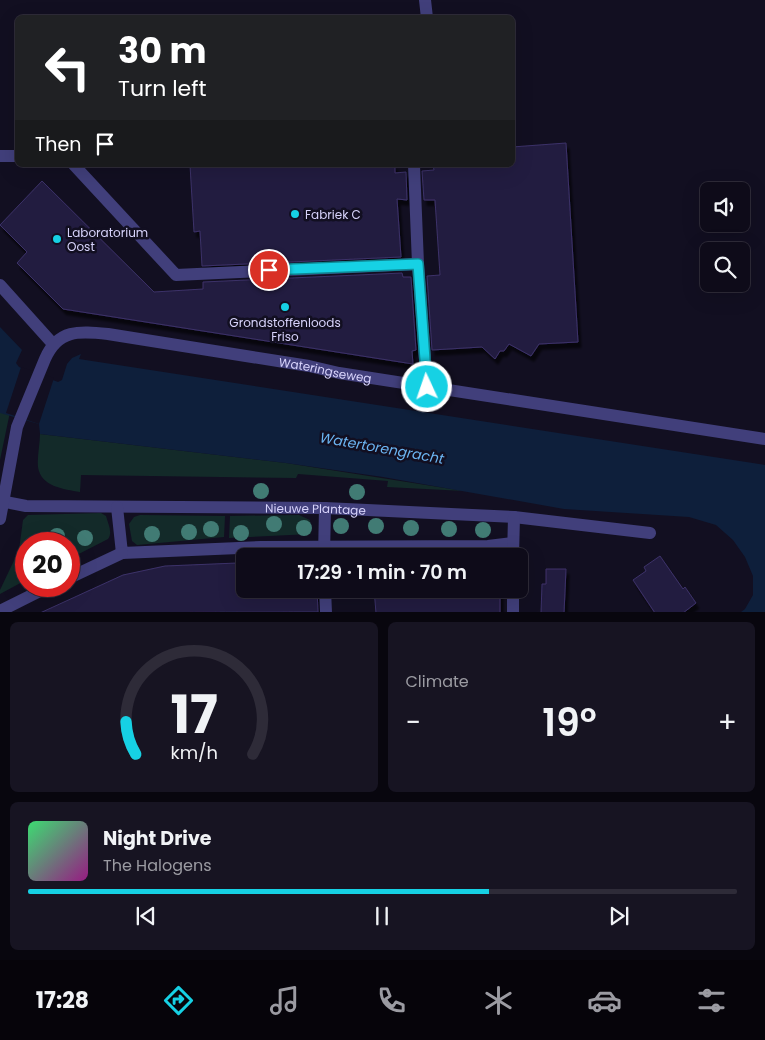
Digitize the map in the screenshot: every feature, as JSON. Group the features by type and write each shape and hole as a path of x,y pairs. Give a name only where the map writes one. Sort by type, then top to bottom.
{"street":[{"path":"425,0 426,15"},
{"path":"0,156 15,156"},
{"path":"76,167 176,275 418,264"},
{"path":"414,167 418,264 427,387"},
{"path":"0,285 53,344 48,351 17,427 1,502 0,519"},
{"name":"Wateringseweg","path":"53,344 58,339 70,334 108,334 310,366 340,373 427,387 765,439"},
{"name":"Nieuwe Plantage","path":"1,502 26,506 325,508 514,517 650,533"},
{"path":"117,507 122,554"},
{"path":"324,548 325,508"},
{"path":"513,548 514,517"},
{"path":"422,548 488,546 500,548"},
{"path":"80,573 122,554 236,552"},
{"path":"0,611 28,597"},
{"path":"325,598 326,612"},
{"path":"513,598 514,612"}],"green space":[{"path":"0,412 10,412 0,460"},
{"path":"40,434 286,463 464,491 387,487 388,481 298,474 296,478 81,475 80,492 54,486 48,483 40,474 38,459"},
{"path":"101,513 106,516 110,534 108,539 80,553 80,532 21,532 23,520 28,515"},
{"path":"140,515 225,516 224,537 137,545 132,541 129,524 134,517"},
{"path":"299,515 310,520 311,534 229,538 230,516"},
{"path":"15,558 15,586 0,594 0,590"}],"water":[{"name":"Watertorengracht","path":"0,327 22,350 16,363 19,367 58,382 62,380 67,364 72,358 81,354 79,359 765,465 765,612 741,612 745,609 753,595 753,576 745,557 733,540 716,525 689,517 564,509 383,477 286,463 40,434 39,424 0,413"}],"pier":[{"path":"21,367 54,378 39,424 6,413"}],"building":[{"path":"566,143 578,342 539,344 531,356 509,344 504,351 500,351 495,359 482,347 432,350 427,276 440,275 435,200 424,200 422,171 434,170 433,167 515,167 515,147"},
{"name":"Fabriek C","path":"190,167 395,167 395,173 406,172 407,200 397,199 401,257 202,266 200,231 194,232"},
{"path":"42,181 154,292 203,289 203,282 402,273 403,277 411,277 416,350 412,351 413,364 63,309 17,263 27,252 0,225"},
{"path":"660,556 683,589 685,587 696,603 684,612 654,612 633,580 646,571 644,567"},
{"path":"236,563 236,598 317,598 318,612 42,612 75,597 80,597 80,595 123,575 165,566"},
{"path":"546,569 566,569 564,612 541,612 542,584 546,584"},
{"path":"375,598 500,598 500,612 376,612"}],"place":[{"name":"Fabriek C","path":"295,214"},
{"name":"Laboratorium Oost","path":"57,239"},
{"name":"Grondstoffenloods Friso","path":"285,307"}],"route":[{"path":"269,270 418,264 427,387"}]}
